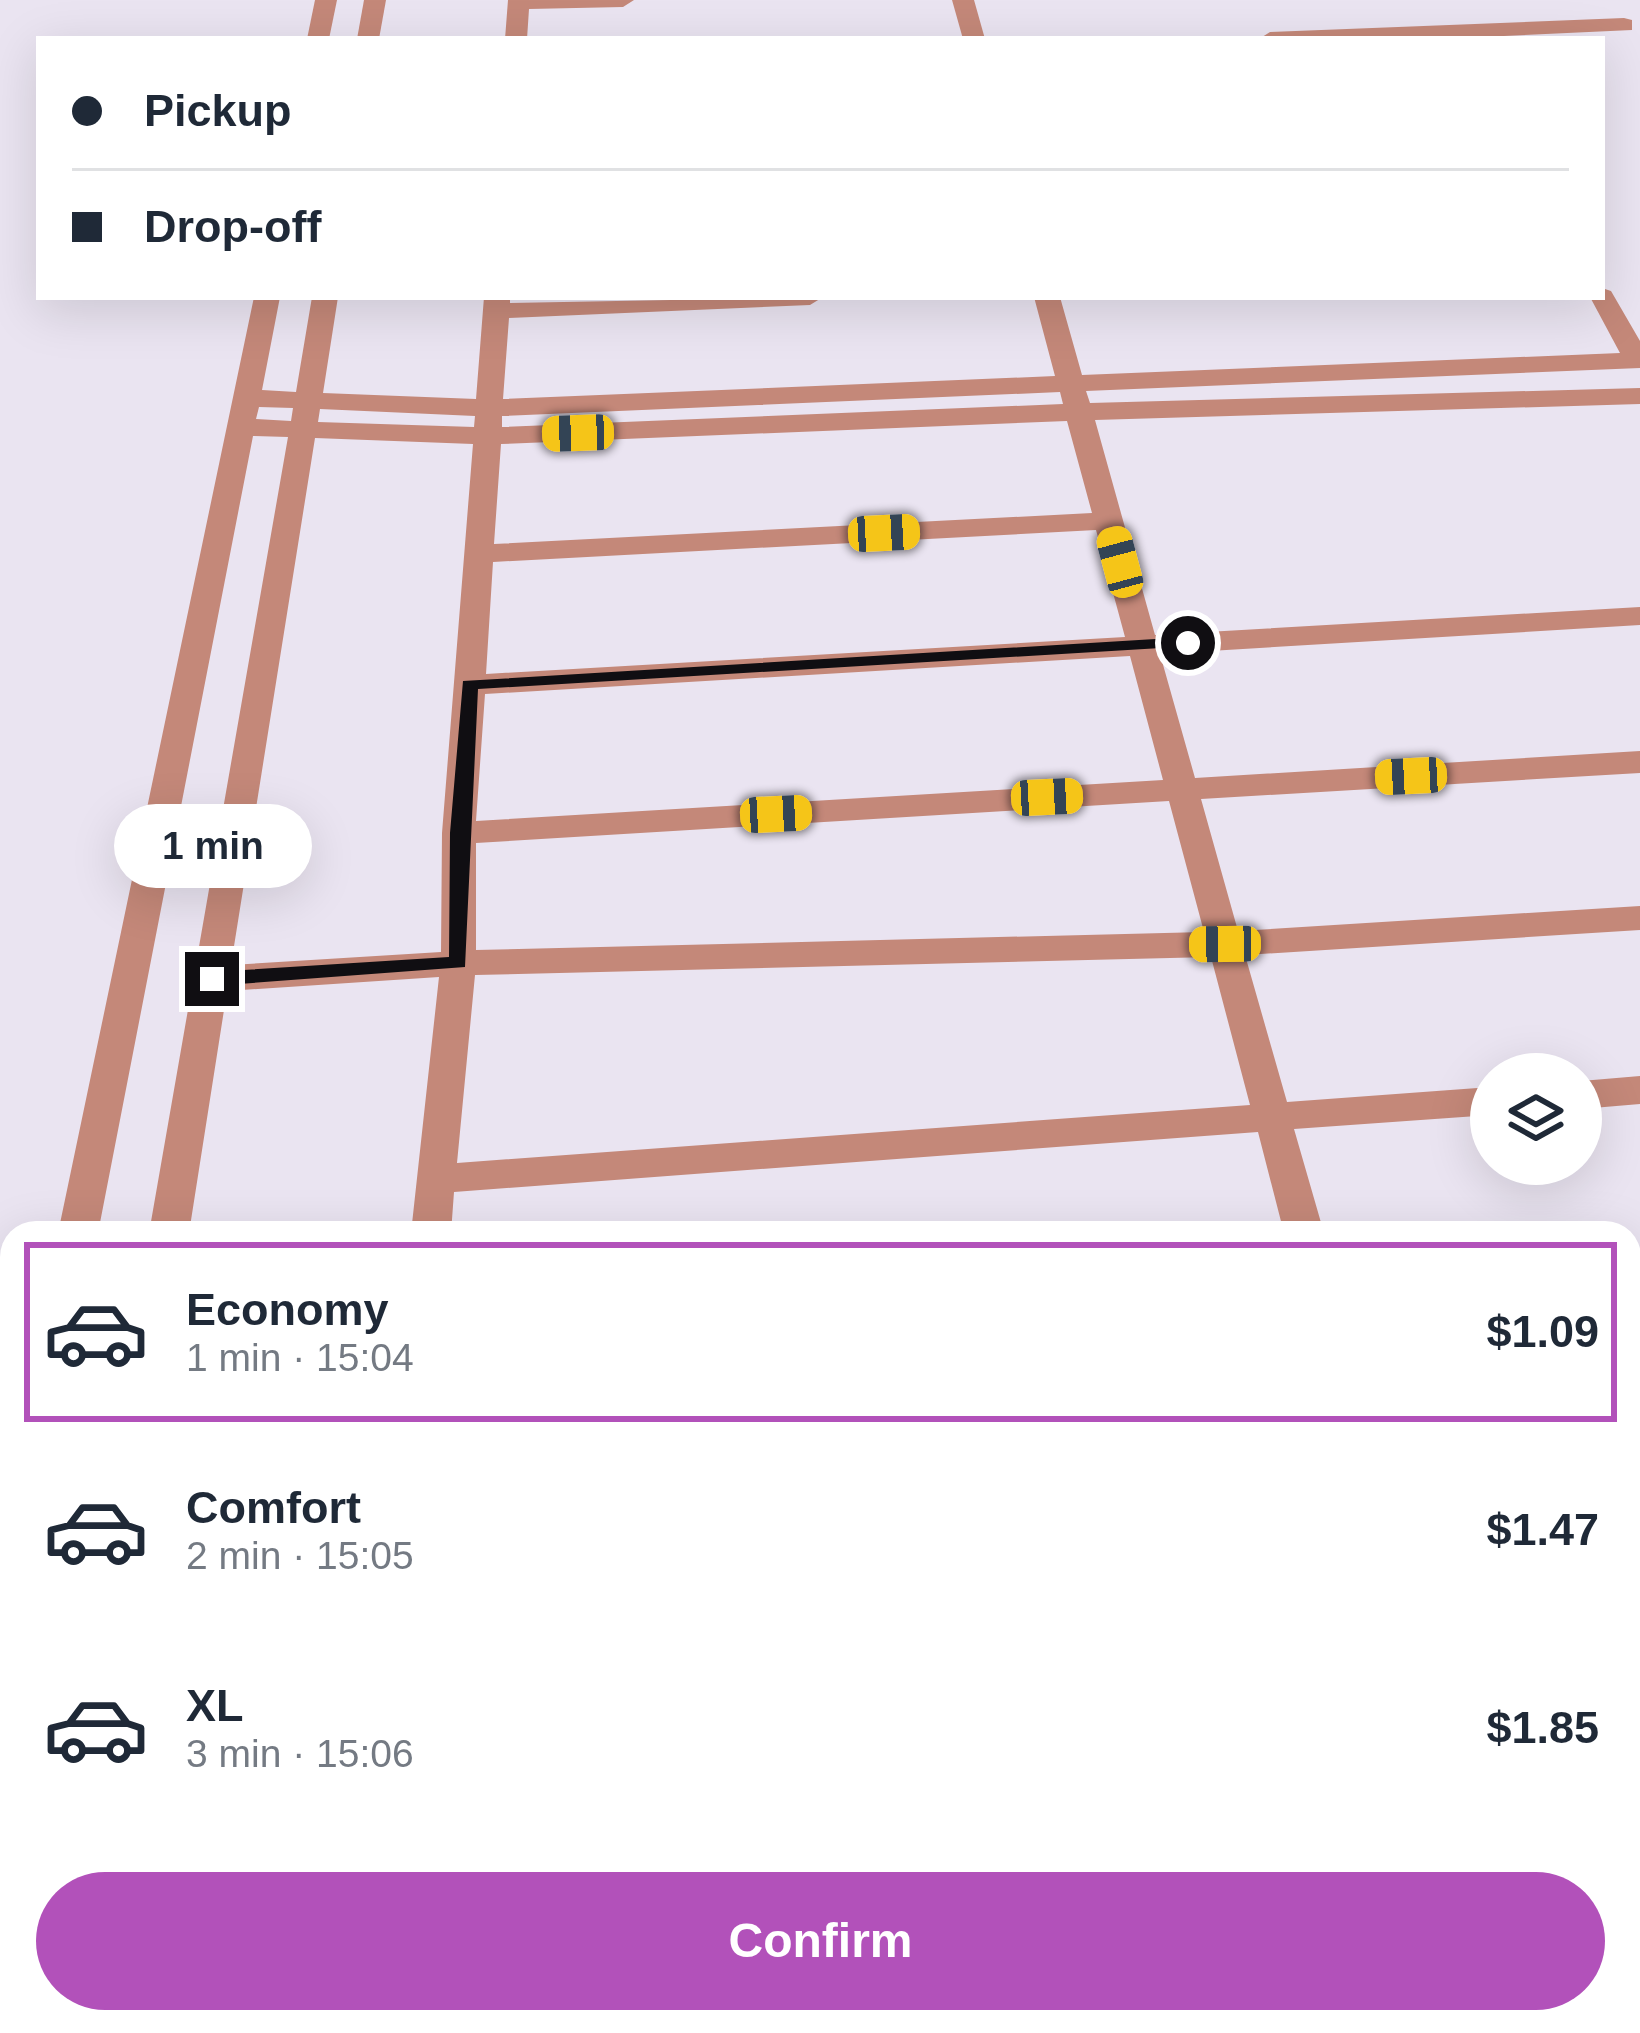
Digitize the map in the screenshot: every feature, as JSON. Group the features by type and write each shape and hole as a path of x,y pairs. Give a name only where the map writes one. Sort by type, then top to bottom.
{"street":[{"path":"319,36 326,0"},
{"path":"369,36 375,0"},
{"path":"516,36 519,2 623,0"},
{"path":"964,0 973,36"},
{"path":"1440,0 1461,35"},
{"path":"1606,0 1640,48"},
{"path":"1413,36 1624,25"},
{"path":"80,1221 266,300"},
{"path":"171,1221 326,300"},
{"path":"432,1221 458,963 459,833 497,304 676,300"},
{"path":"1048,300 1301,1221"},
{"path":"243,413 488,422 1075,398 1639,359 1604,300"},
{"path":"1075,398 1640,396"},
{"path":"479,554 1109,521"},
{"path":"470,685 1640,616"},
{"path":"459,833 1640,762"},
{"path":"212,979 458,963 1225,944 1640,918"},
{"path":"1602,1093 1640,1090"},
{"path":"435,1179 1470,1103"}],"route":[{"path":"212,979 458,963 459,833 470,685 1188,643"}]}
